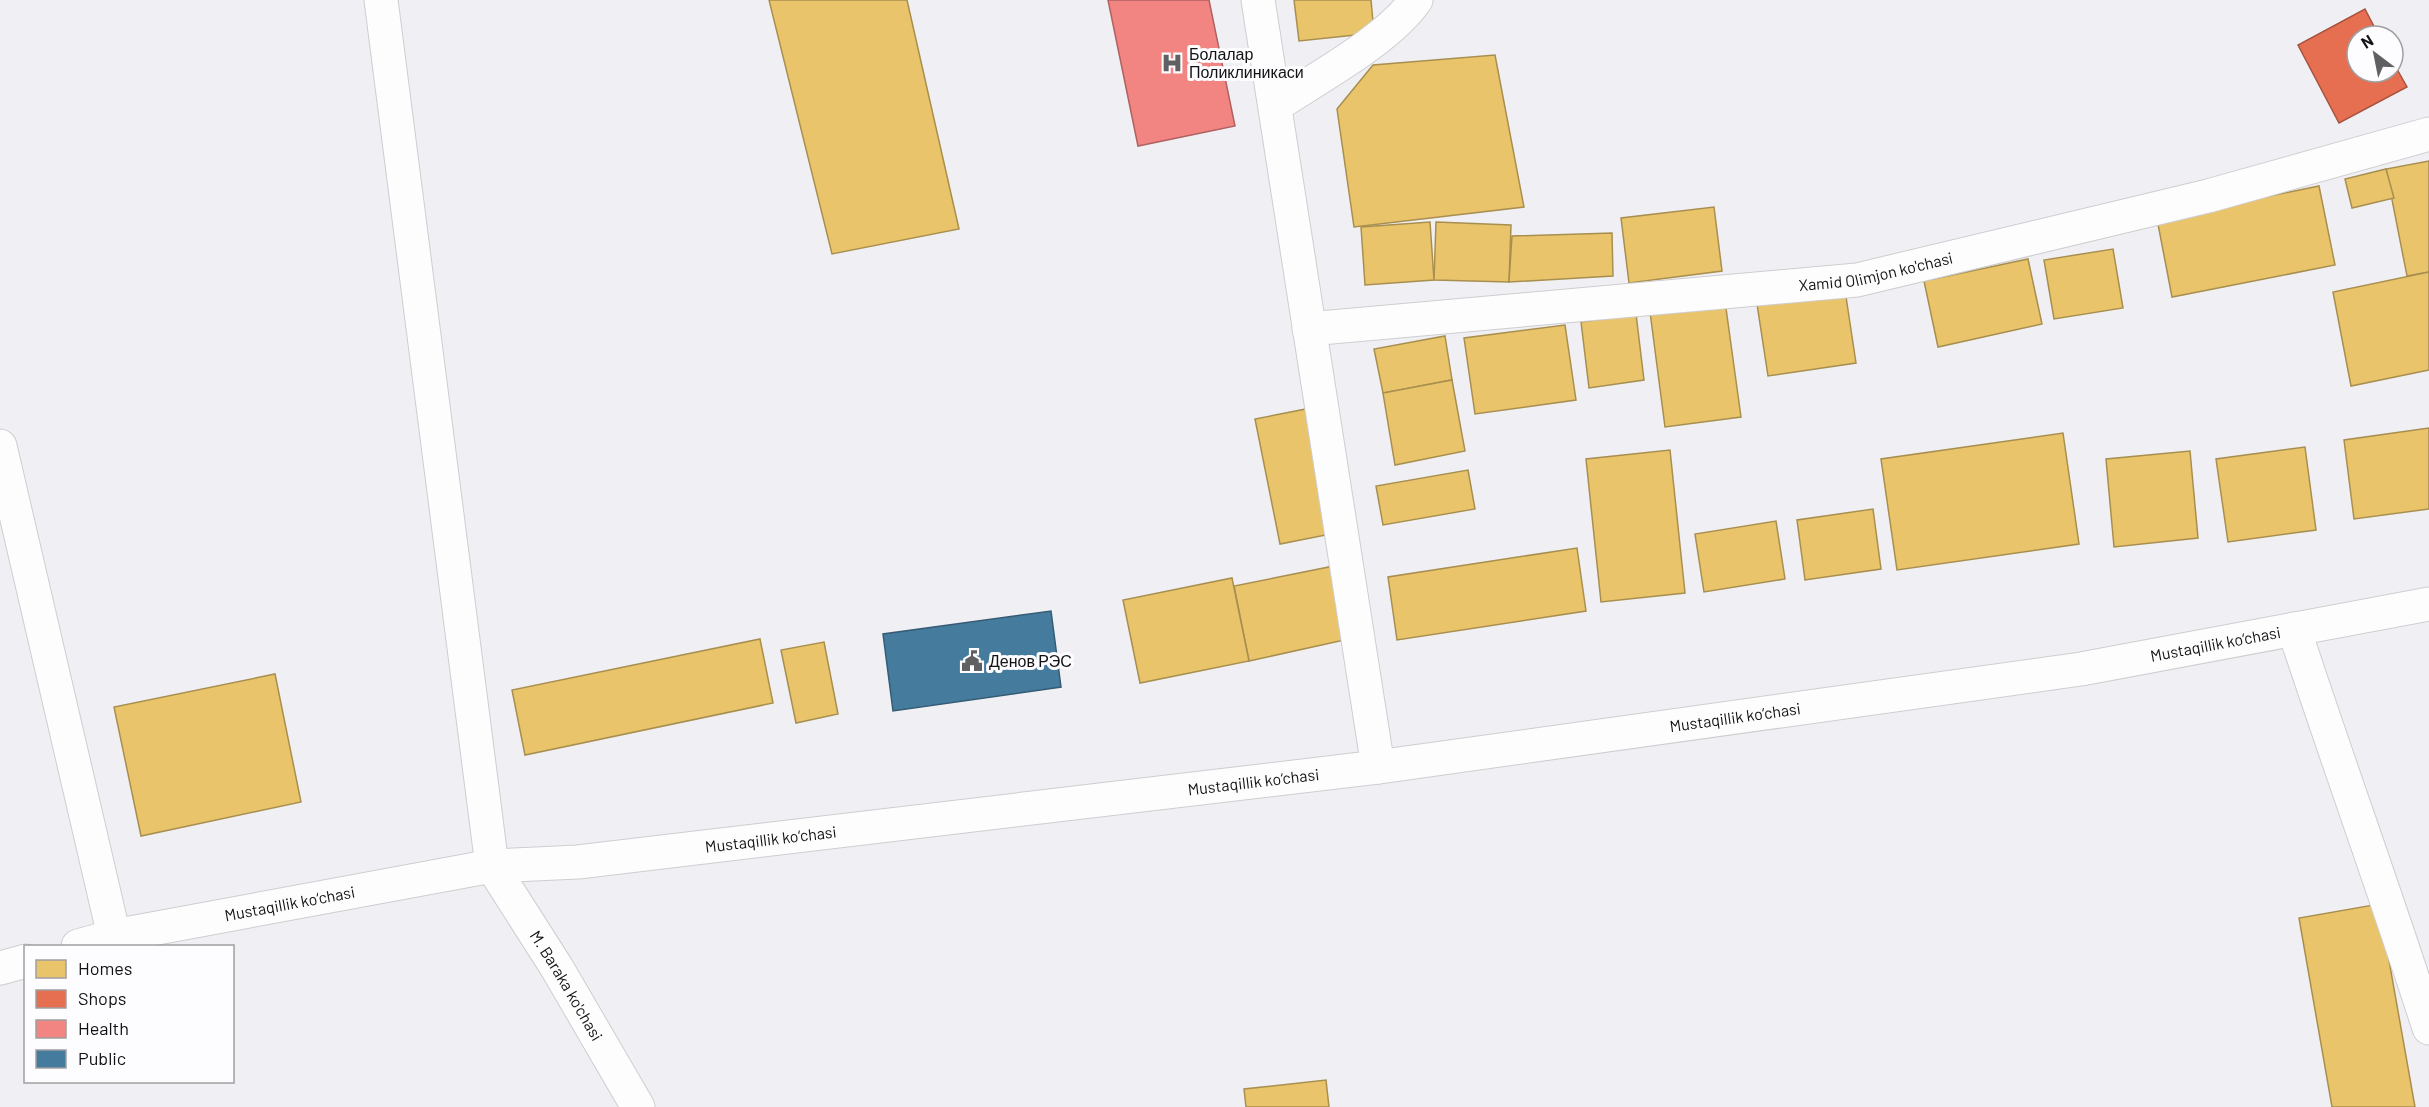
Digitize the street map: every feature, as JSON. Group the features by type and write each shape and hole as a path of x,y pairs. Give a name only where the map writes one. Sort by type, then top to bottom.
{"street":[{"path":"381,0 492,866"},
{"path":"1258,0 1378,767"},
{"path":"1275,106 1368,44 1409,10 1416,0"},
{"name":"Xamid Olimjon ko'chasi","path":"1310,329 1857,280 2208,196 2429,134"},
{"path":"0,446 114,936"},
{"name":"Mustaqillik ko‘chasi","path":"82,945 114,936 492,866 578,862 1378,767 2081,669 2429,604"},
{"path":"2294,629 2338,764 2377,867 2429,1028"},
{"name":"M. Baraka ko'chasi","path":"492,866 557,968 638,1107"},
{"path":"0,968 24,962"}],"building: Homes":[{"path":"769,0 907,0 959,229 832,254"},
{"path":"1294,0 1371,0 1374,33 1299,41"},
{"path":"1495,55 1524,207 1354,227 1337,109 1373,65"},
{"path":"2429,161 2429,272 2407,276 2386,169"},
{"path":"2386,169 2394,198 2352,208 2345,179"},
{"path":"2319,186 2335,265 2172,297 2157,219"},
{"path":"1714,207 1722,271 1629,283 1621,218"},
{"path":"1430,222 1434,280 1365,285 1361,227"},
{"path":"1436,222 1511,225 1509,282 1434,280"},
{"path":"1612,233 1613,276 1509,282 1512,236"},
{"path":"2113,249 2123,308 2054,319 2044,260"},
{"path":"2028,259 2042,324 1938,347 1924,281"},
{"path":"2429,272 2429,370 2351,386 2333,292"},
{"path":"1845,290 1856,363 1768,376 1757,304"},
{"path":"1725,301 1741,417 1665,427 1650,312"},
{"path":"1636,314 1644,380 1589,388 1581,322"},
{"path":"1565,325 1576,400 1475,414 1464,338"},
{"path":"1445,336 1452,380 1383,393 1374,349"},
{"path":"1452,380 1465,451 1395,465 1383,393"},
{"path":"1306,409 1331,534 1280,544 1255,419"},
{"path":"2429,428 2429,509 2354,519 2344,440"},
{"path":"2063,433 2079,544 1897,570 1881,459"},
{"path":"2305,447 2316,530 2228,542 2216,459"},
{"path":"1670,450 1685,593 1601,602 1586,459"},
{"path":"2190,451 2198,538 2114,547 2106,459"},
{"path":"1468,470 1475,509 1383,525 1376,486"},
{"path":"1873,509 1881,569 1805,580 1797,520"},
{"path":"1776,521 1785,579 1704,592 1695,534"},
{"path":"1577,548 1586,611 1397,640 1388,577"},
{"path":"1334,566 1349,639 1249,661 1234,586"},
{"path":"1232,578 1249,661 1140,683 1123,600"},
{"path":"760,639 773,703 525,755 512,690"},
{"path":"824,642 838,714 796,723 781,650"},
{"path":"275,674 301,802 141,836 114,707"},
{"path":"2379,904 2415,1107 2332,1107 2299,918"},
{"path":"1326,1080 1329,1107 1246,1107 1244,1089"}],"building: Shops":[{"path":"2365,9 2373,24 2345,24 2345,84 2405,83 2407,87 2339,123 2298,45"}],"building: Health":[{"name":"Болалар Поликлиникаси","path":"1108,0 1209,0 1235,126 1138,146"}],"building: Public":[{"name":"Денов РЭС","path":"1051,611 1061,687 893,711 883,634"}],"place":[{"name":"Болалар Поликлиникаси","path":"1172,63"},
{"name":"Денов РЭС","path":"972,661"}]}
